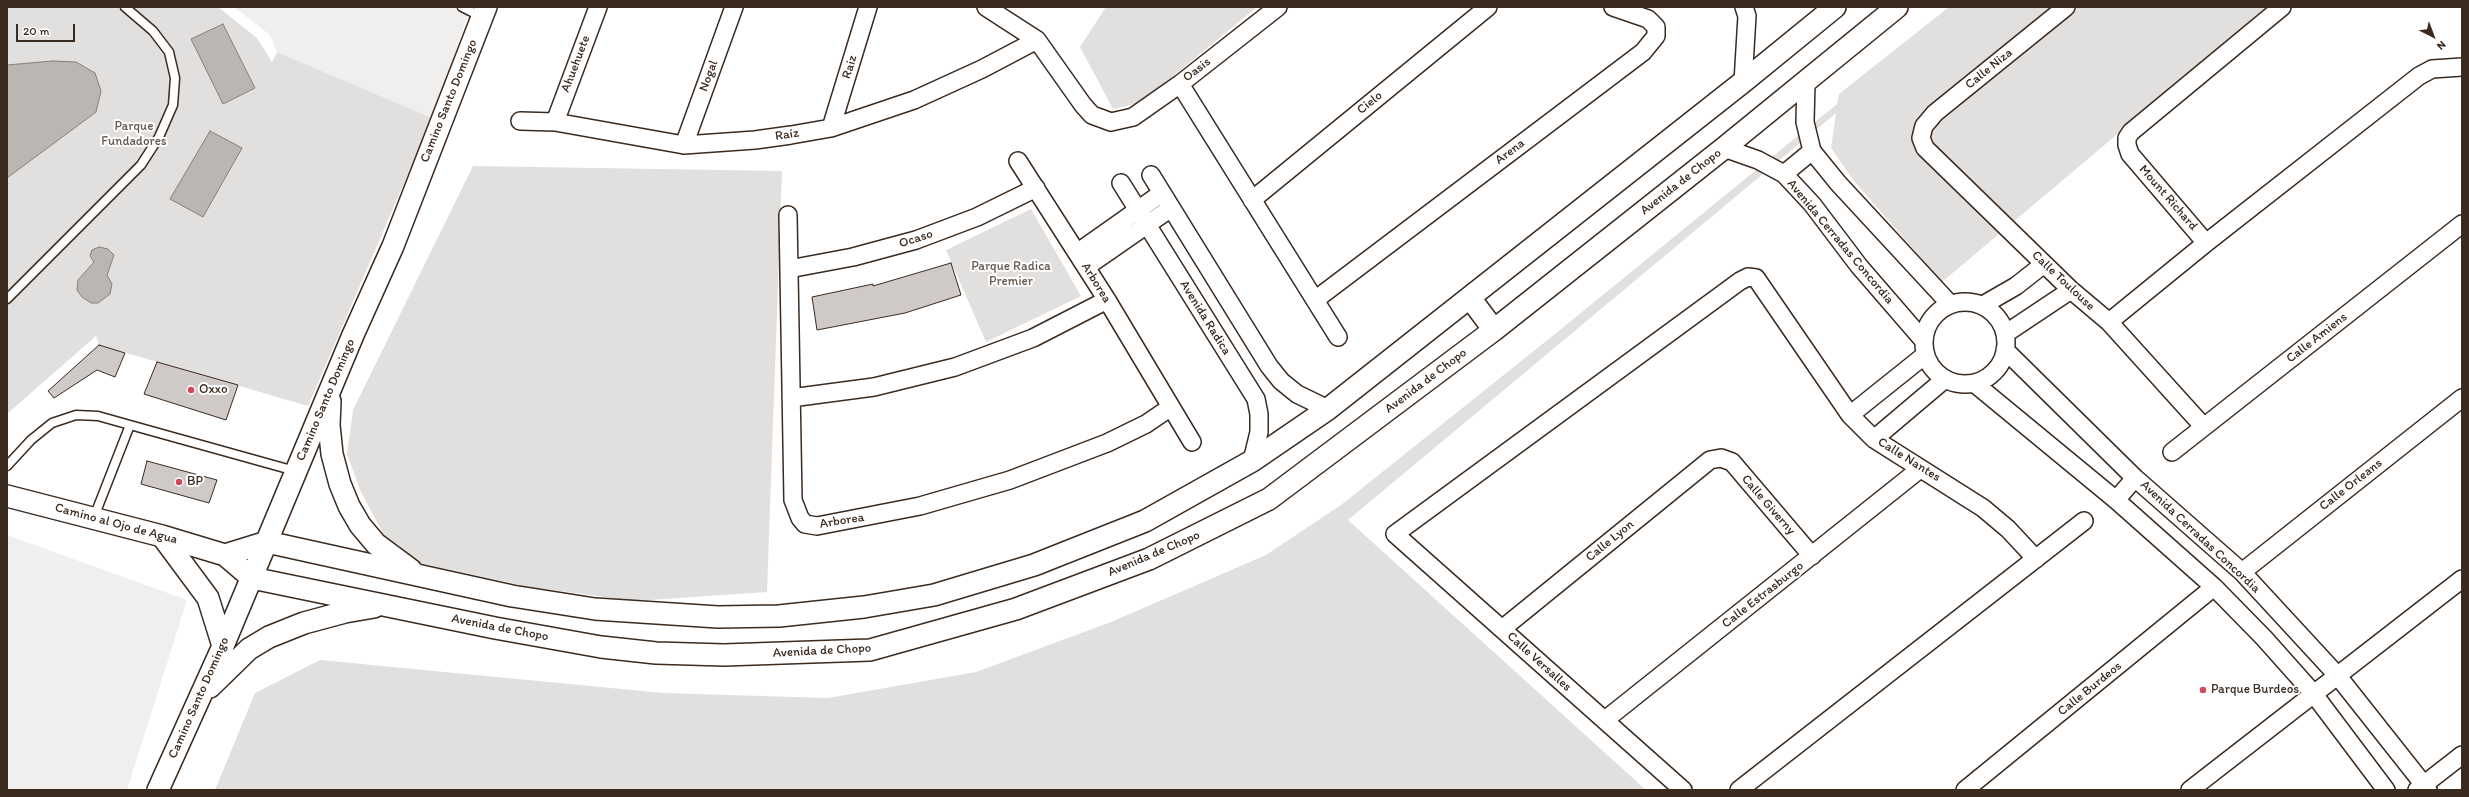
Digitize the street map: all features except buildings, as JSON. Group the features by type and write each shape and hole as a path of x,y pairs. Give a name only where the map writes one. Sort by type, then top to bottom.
{"street":[{"name":"Ahuehuete","path":"555,122 598,7"},
{"name":"Nogal","path":"684,145 734,7"},
{"name":"Raiz","path":"831,128 868,7"},
{"path":"986,7 1037,40"},
{"name":"Oasis","path":"1037,40 1087,110 1102,120 1111,122 1133,117 1180,84 1278,7"},
{"name":"Cielo","path":"1252,200 1488,7"},
{"name":"Arena","path":"1315,300 1643,52 1656,36 1656,27 1648,19 1613,7"},
{"path":"1743,82 1747,16 1744,7"},
{"path":"225,555 267,542 420,576 535,599 595,609 653,614 718,617 779,616 864,607 934,595 1034,565 1145,521 1252,461 1328,409 1743,82 1835,7"},
{"name":"Avenida de Chopo","path":"252,578 495,628 601,647 656,653 724,655 870,650 1016,609 1149,559 1223,524 1269,499 1494,330 1724,148 1897,7"},
{"name":"Calle Niza","path":"1921,138 1924,126 1935,113 2066,7"},
{"name":"Mount Richard","path":"2206,242 2130,154 2127,145 2127,138 2131,132 2282,7"},
{"name":"Camino Santo Domingo","path":"158,790 196,702 223,646 333,383 393,246 484,12"},
{"name":"Raíz","path":"520,121 555,122 684,145 755,140 831,128 914,100 982,69 1037,40"},
{"path":"2109,322 2206,242 2419,76 2432,69 2462,67"},
{"path":"1806,82 1805,122 1812,151 1838,183 1950,304"},
{"path":"1180,84 1338,337"},
{"name":"Calle Toulouse","path":"1921,138 1925,148 2071,290 2109,322 2203,426"},
{"name":"Avenida Cerradas Concordia","path":"1724,148 1758,160 1784,174 1812,204 1924,348"},
{"path":"1784,174 1812,151"},
{"name":"Arborea","path":"1018,161 1107,300 1192,442"},
{"path":"1151,175 1269,366 1281,381 1297,394 1328,409"},
{"name":"Avenida Radica","path":"1121,183 1256,400 1259,414 1259,432 1252,461"},
{"name":"Ocaso","path":"789,268 853,257 916,240 977,217 1036,188"},
{"path":"1077,253 1162,193"},
{"path":"1086,268 1171,208"},
{"name":"Arborea","path":"788,215 793,500 800,518 805,524 817,526 920,506 1010,480 1107,443 1146,424 1171,408"},
{"name":"Calle Amiens","path":"2172,452 2203,426 2462,224"},
{"path":"1983,306 2016,286 2044,264"},
{"name":"Calle Nantes","path":"1395,534 1740,281 1748,277 1756,278 1850,415 1874,438 1920,469 1950,485 1983,508 2008,529 2036,559"},
{"path":"2005,342 2071,290"},
{"path":"1470,298 1494,330"},
{"path":"791,398 874,387 955,367 1033,338 1107,300"},
{"path":"1967,302 1983,306 1997,317 2005,342 1999,365 1988,376 1974,382 1959,383 1944,379 1933,369 1924,348 1928,325 1937,312 1950,304 1967,302"},
{"name":"Avenida Cerradas Concordia","path":"2005,342 2135,478 2242,572 2337,675 2422,788"},
{"path":"1850,415 1924,348"},
{"path":"1874,438 1944,379"},
{"name":"Avenida Cerradas Concordia","path":"1974,382 2116,500 2214,587 2264,638 2313,693 2386,790"},
{"path":"333,383 329,408 332,454 348,506 360,526 376,544 420,576"},
{"name":"Calle Orleans","path":"2242,572 2462,398"},
{"name":"Calle Giverny","path":"1721,458 1732,462 1812,556"},
{"name":"Calle Lyon","path":"1502,628 1710,460 1721,458"},
{"name":"Calle Estrasburgo","path":"1605,720 1920,469"},
{"path":"2116,500 2135,478"},
{"name":"Camino al Ojo de Agua","path":"7,496 162,536 225,555 252,578"},
{"path":"1739,790 2084,521"},
{"name":"Calle Versalles","path":"1395,534 1683,790"},
{"path":"162,536 208,598 223,646"},
{"path":"2190,790 2313,693 2462,579"},
{"name":"Calle Burdeos","path":"1965,790 2214,587"},
{"path":"196,702 227,668 249,649 268,637 304,622 345,612 388,605"},
{"path":"2422,788 2462,755"}],"lane":[{"path":"7,299 141,165 159,137 173,105 175,78 169,52 153,31 125,7"},
{"path":"462,7 484,12"},
{"path":"7,466 31,440 52,423 76,414 98,416 296,472"},
{"path":"93,518 130,425"}],"shaded area":[{"path":"234,7 471,7 432,118 277,52 270,35"},
{"path":"223,24 255,88 223,104 191,39"},
{"path":"53,61 76,62 95,73 101,91 96,112 7,178 7,65"},
{"path":"210,131 242,148 203,217 170,199"},
{"path":"99,247 108,249 114,255 107,275 112,284 110,294 98,303 91,303 82,297 77,290 78,280 94,262 90,256 92,250"},
{"path":"7,535 187,600 127,790 7,790"}],"green space":[{"name":"Parque Fundadores","path":"7,7 218,7 257,38 272,62 277,52 432,118 308,406 99,345 96,336 7,414"},
{"path":"1106,7 1257,7 1140,103 1113,109 1080,47"},
{"path":"1949,7 2268,7 1942,282 1854,181 1831,148 1836,113 1348,520 1646,790 215,790 255,693 320,660 663,693 828,698 976,672 1111,622 1266,555 1341,505 1555,334 1837,104 1839,94"},
{"path":"473,166 782,171 767,592 635,601 530,587 410,561 387,541 360,490 347,454 353,410"},
{"name":"Parque Radica Premier","path":"1031,209 1081,296 986,342 946,250"}],"place":[{"name":"Oxxo","path":"191,390"},
{"name":"BP","path":"179,482"},
{"name":"Parque Burdeos","path":"2203,690"}]}
